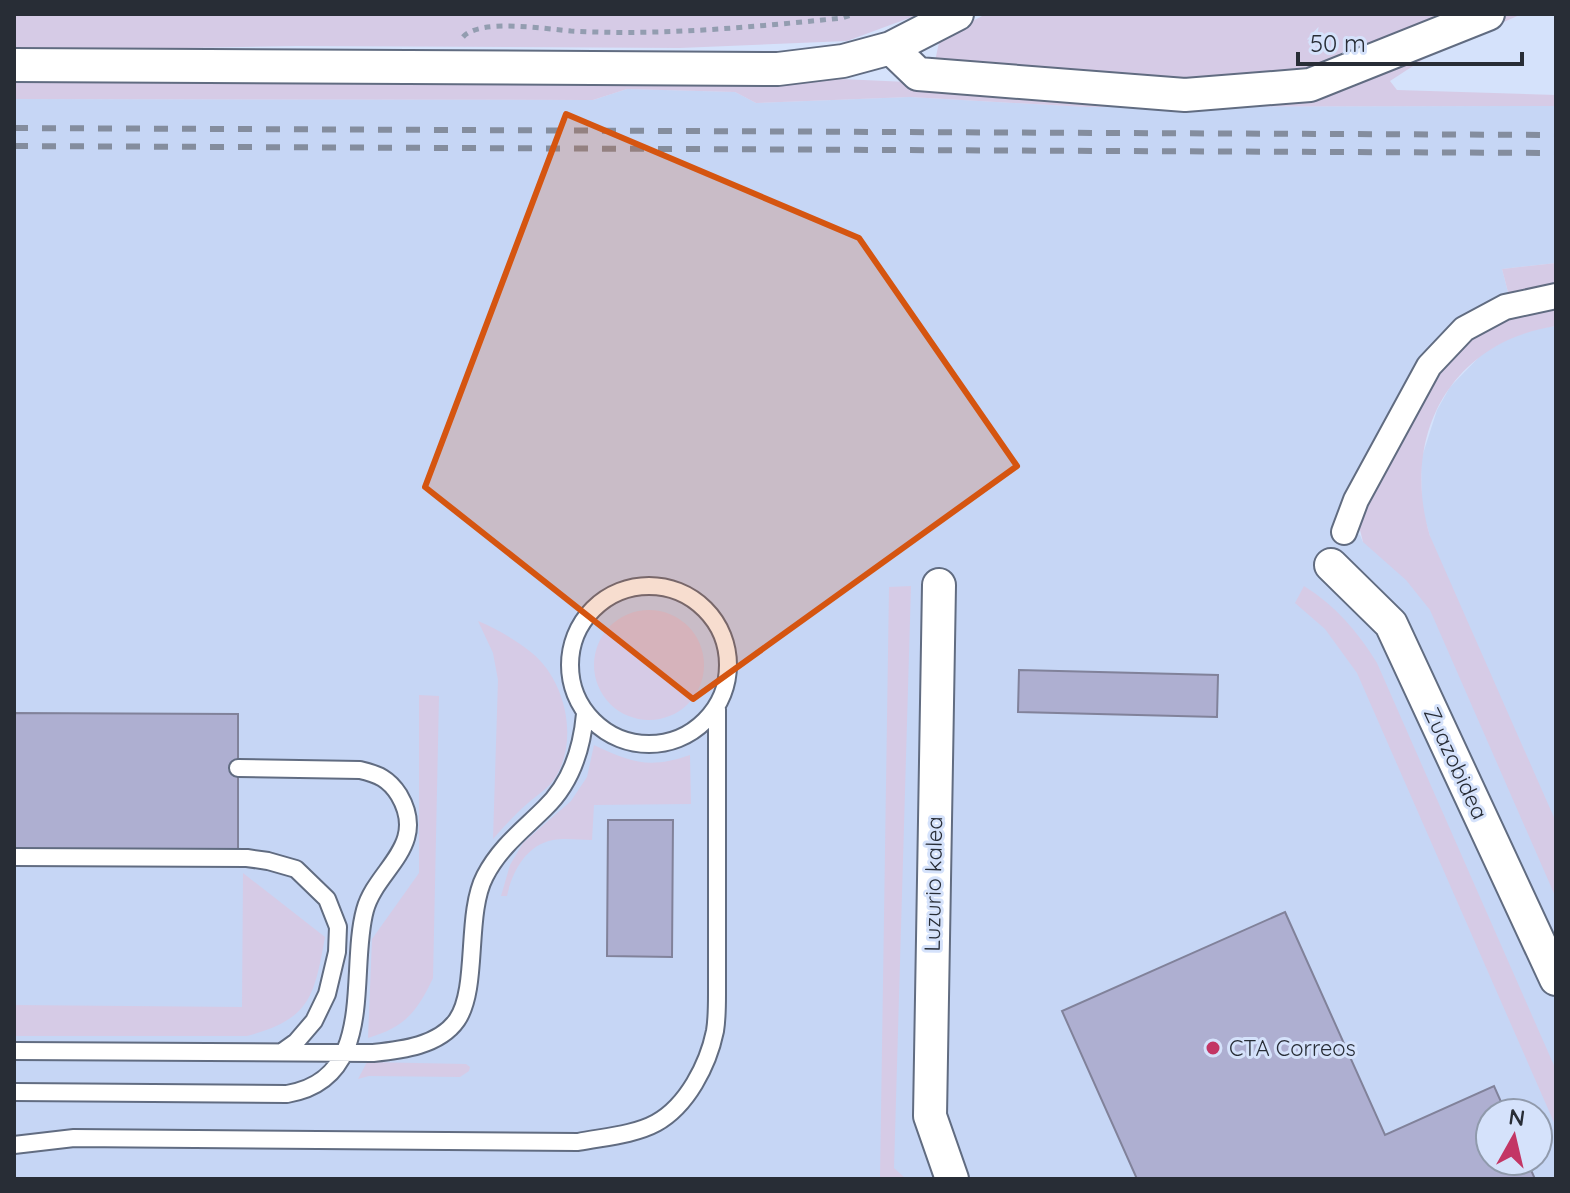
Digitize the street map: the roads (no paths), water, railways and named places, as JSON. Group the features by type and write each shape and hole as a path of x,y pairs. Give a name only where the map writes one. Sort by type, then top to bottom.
{"street":[{"path":"14,65 778,69 843,61 891,48 957,14"},
{"path":"891,48 918,74 1185,95 1310,85 1488,14"},
{"path":"1344,532 1356,500 1429,366 1464,329 1505,307 1556,296"},
{"name":"Zuazobidea","path":"1331,565 1391,624 1556,979"},
{"name":"Luzurio kalea","path":"939,585 930,1116 952,1179"}],"lane":[{"path":"14,1145 74,1138 578,1142 655,1124 675,1109 691,1088 705,1061 715,1031 717,709 728,680 728,650 716,619 692,596 661,586 627,587 598,603 577,629 569,661 572,689 585,714 615,737 653,745 689,735 717,709"},
{"path":"14,1051 343,1053 410,1049 441,1035 457,1020 467,992 476,906 483,879 503,846 548,805 569,776 583,740 585,714"},
{"path":"14,1092 287,1094 307,1091 325,1081 343,1053 354,1021 359,988 359,937 366,905 401,853 408,827 405,806 393,786 378,774 360,770 238,768"},
{"path":"14,857 247,858 296,869 327,899 338,927 337,952 327,994 314,1021 296,1042 282,1052"}],"railway":[{"path":"14,128 1556,135"},
{"path":"14,146 1556,153"}],"place":[{"name":"CTA Correos","path":"1213,1048"}]}
